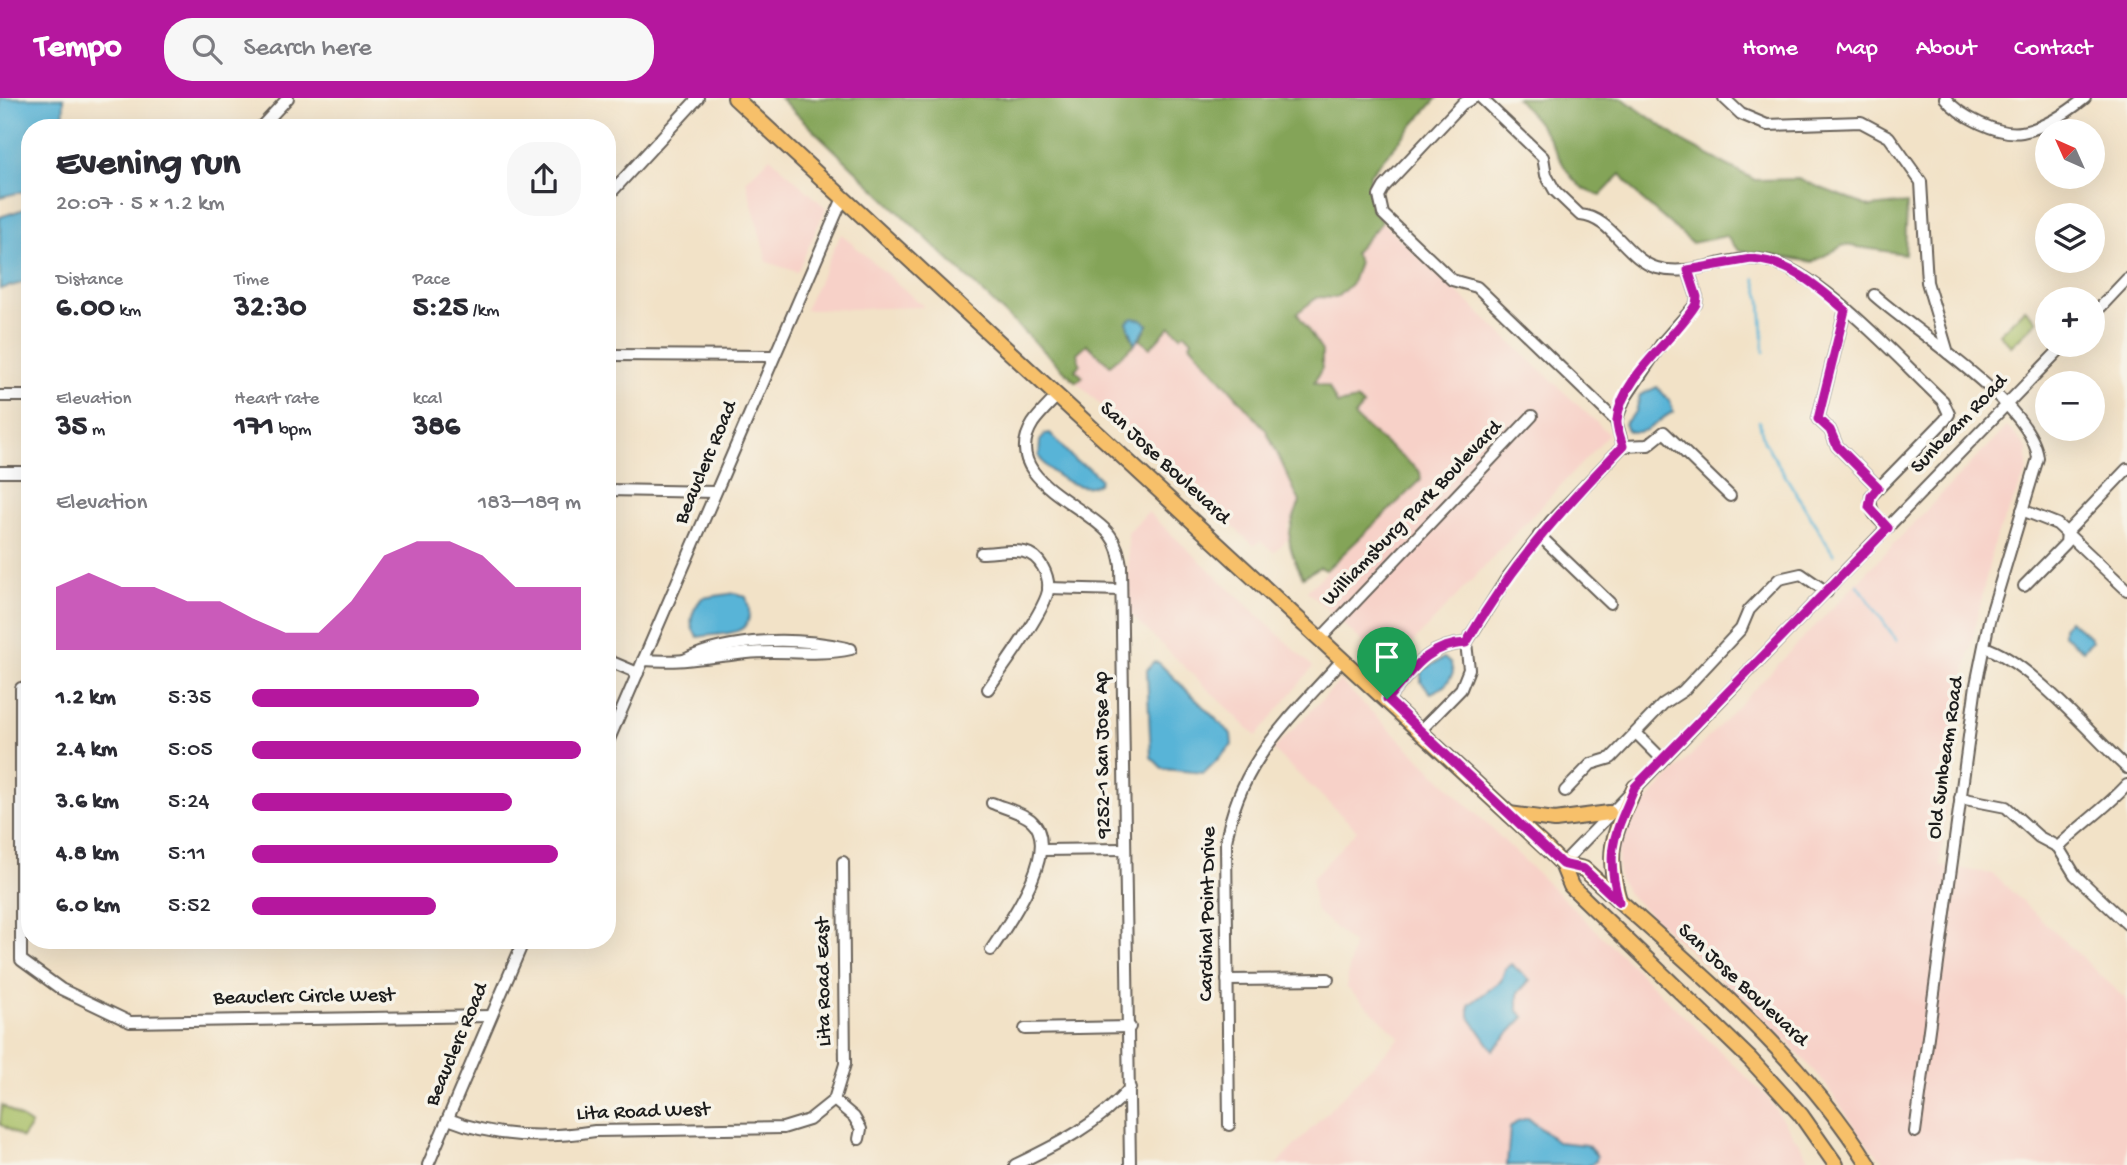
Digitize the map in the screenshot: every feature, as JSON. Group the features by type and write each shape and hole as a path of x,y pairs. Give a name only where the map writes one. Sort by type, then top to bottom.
{"main road":[{"name":"San Jose Boulevard","path":"734,98 1058,394 1562,864 1571,886 1750,1059 1801,1115 1836,1165"},
{"path":"1619,902 1610,856 1613,838 1635,787"},
{"path":"1509,814 1555,820 1609,813"},
{"name":"San Jose Boulevard","path":"1562,864 1584,869 1787,1056 1833,1111 1869,1165"}],"street":[{"path":"268,119 288,98"},
{"path":"616,187 698,98"},
{"path":"1473,98 1462,104 1384,187 1379,206 1383,215 1452,280 1477,287 1616,421 1623,446"},
{"path":"1481,98 1543,157 1546,175 1555,191 1580,215 1593,216 1647,264 1660,269 1688,270 1764,260 1790,268 1811,281 1845,310 1948,407 1949,414 1945,420 1871,496 1869,507 1888,528"},
{"path":"1724,98 1741,114 1767,125 1861,122 1871,124 1889,137 1921,182 1927,282 1948,353"},
{"path":"1945,98 1956,111 1980,123 2021,132 2058,117 2085,98"},
{"name":"Beauclerc Road","path":"616,723 843,198"},
{"path":"1616,421 1624,400 1646,365 1696,304 1697,297 1688,270"},
{"path":"2105,302 2127,279"},
{"name":"Old Sunbeam Road","path":"1874,295 1948,353 2006,405 2037,448 2036,470 2022,510 1984,647 1960,798 1915,1132"},
{"path":"1845,310 1818,419 1830,430 1837,446 1878,487"},
{"path":"616,355 774,356"},
{"name":"Sunbeam Road","path":"1562,864 2052,357"},
{"name":"9252-1 San Jose Ap","path":"1058,394 1033,423 1027,443 1027,458 1037,477 1108,533 1119,552 1130,1027 1130,1165"},
{"path":"0,396 21,396"},
{"name":"Williamsburg Park Boulevard","path":"1321,638 1532,416"},
{"path":"1421,730 1461,689 1467,678 1466,643 1494,596 1539,536 1623,446 1648,445 1664,432 1730,496"},
{"path":"2024,586 2066,543 2067,532 2127,469"},
{"path":"0,472 21,472"},
{"path":"616,490 715,492"},
{"path":"2022,510 2057,523 2127,590"},
{"path":"1539,536 1610,603"},
{"path":"981,553 1024,552 1033,555 1045,571 1048,588 1024,637 988,689"},
{"path":"1565,790 1591,764 1611,758 1663,704 1683,691 1741,629 1749,610 1779,579 1801,574 1827,592"},
{"path":"1048,588 1121,590"},
{"path":"1387,699 1426,655 1449,644 1466,643"},
{"path":"643,660 678,662 769,648 828,644 851,649 827,654 769,648"},
{"path":"1984,647 2000,652 2021,668 2127,768"},
{"name":"Cardinal Point Drive","path":"1229,1125 1226,842 1234,802 1255,760 1343,659"},
{"path":"616,664 638,673"},
{"path":"1636,733 1662,760"},
{"path":"2058,847 2081,824 2100,814 2127,785"},
{"path":"1960,798 2006,807 2039,837 2058,847 2076,875 2127,924"},
{"path":"991,950 1019,905 1042,850 1039,831 1031,821 992,803"},
{"path":"1042,850 1125,849"},
{"name":"Lita Road East","path":"834,1100 845,1064 843,862"},
{"name":"Beauclerc Circle West","path":"21,949 21,960 40,977 117,1018 130,1022 491,1016"},
{"name":"Beauclerc Road","path":"428,1165 520,949"},
{"path":"1227,980 1328,979"},
{"path":"1025,1029 1130,1027"},
{"path":"1015,1165 1070,1137 1109,1112 1129,1088"},
{"path":"834,1100 854,1117 861,1129 859,1139"},
{"name":"Lita Road West","path":"448,1119 476,1130 520,1136 783,1128 809,1120 834,1100"}],"shaded area":[{"path":"770,157 826,208 797,272 767,262 746,181"},
{"path":"1382,222 1609,434 1390,667 1307,591 1421,480 1354,416 1314,383 1297,313"},
{"path":"841,234 923,306 923,307 805,310"},
{"path":"1170,326 1192,340 1190,345 1266,430 1300,502 1288,527 1289,538 1274,552 1260,541 1254,546 1076,382 1082,377 1075,370 1080,364 1077,353 1088,344 1110,365 1139,339"},
{"path":"2007,426 2027,449 2027,471 1994,542 1956,715 1940,865 1993,874 2127,1000 2127,1165 1920,1165 1885,1162 1868,1145 1825,1084 1791,1045 1628,894 1618,877 1618,838 1627,822"},
{"path":"1148,512 1313,667 1256,736 1128,612 1128,532"},
{"path":"1340,681 1766,1096 1814,1165 1276,1165 1400,1037 1346,987 1353,944 1315,910 1312,879 1357,830 1273,750"}],"green space":[{"path":"780,98 1437,98 1370,174 1371,207 1382,222 1354,253 1359,262 1352,283 1336,298 1318,297 1297,313 1322,351 1322,368 1314,383 1329,387 1337,404 1357,400 1363,406 1354,416 1420,472 1421,480 1326,570 1320,567 1303,577 1293,556 1290,540 1292,523 1300,502 1266,430 1190,344 1192,340 1185,333 1181,336 1170,326 1150,348 1140,340 1148,325 1129,331 1135,344 1110,365 1087,344 1077,353 1080,364 1075,370 1083,377 1076,382"},
{"path":"1516,98 1622,98 1687,144 1755,180 1798,179 1870,207 1907,203 1905,254 1844,245 1813,262 1738,250 1726,236 1692,243 1640,198 1621,174 1601,195 1582,187 1568,173 1548,137"},
{"path":"2025,309 2035,319 2035,323 2011,346 1999,334"},
{"path":"2,1105 31,1125 22,1138 0,1124"}],"water":[{"path":"0,98 64,98 63,119 21,119 21,192 0,197"},
{"path":"21,210 21,283 0,289 0,217"},
{"path":"1132,318 1143,320 1148,325 1135,344 1127,322"},
{"path":"1657,387 1670,401 1673,412 1647,430 1627,430 1624,424 1636,412 1640,395"},
{"path":"1050,433 1075,461 1089,468 1100,479 1098,484 1073,484 1044,463 1039,457 1040,441 1045,434"},
{"path":"735,593 746,597 749,610 745,626 730,633 698,637 691,622 695,607 702,598"},
{"path":"2069,620 2092,641 2083,650 2063,635 2063,627"},
{"path":"1444,658 1451,664 1453,673 1445,686 1431,693 1421,682 1421,671"},
{"path":"1153,662 1159,663 1231,734 1232,745 1204,773 1163,769 1151,757 1147,670"},
{"path":"1511,964 1530,980 1518,993 1518,1011 1524,1017 1493,1050 1469,1016 1469,1005 1501,981 1505,969"},
{"path":"1528,1118 1557,1142 1587,1145 1597,1156 1596,1161 1590,1165 1507,1165 1510,1128 1518,1121"}],"waterway":[{"path":"1755,279 1761,300 1764,352"},
{"path":"1759,421 1764,441 1834,555"},
{"path":"1858,585 1897,641"}],"route":[{"path":"1751,259 1764,260 1790,268 1811,281 1845,310 1818,419 1830,430 1837,446 1878,487 1871,496 1869,507 1872,514 1888,528 1635,787 1613,838 1610,856 1619,902 1584,869 1562,864 1387,699 1426,655 1449,644 1466,643 1488,605 1551,521 1623,446 1616,421 1624,400 1661,343 1693,311 1696,304 1697,297 1688,270 1751,259"}]}
